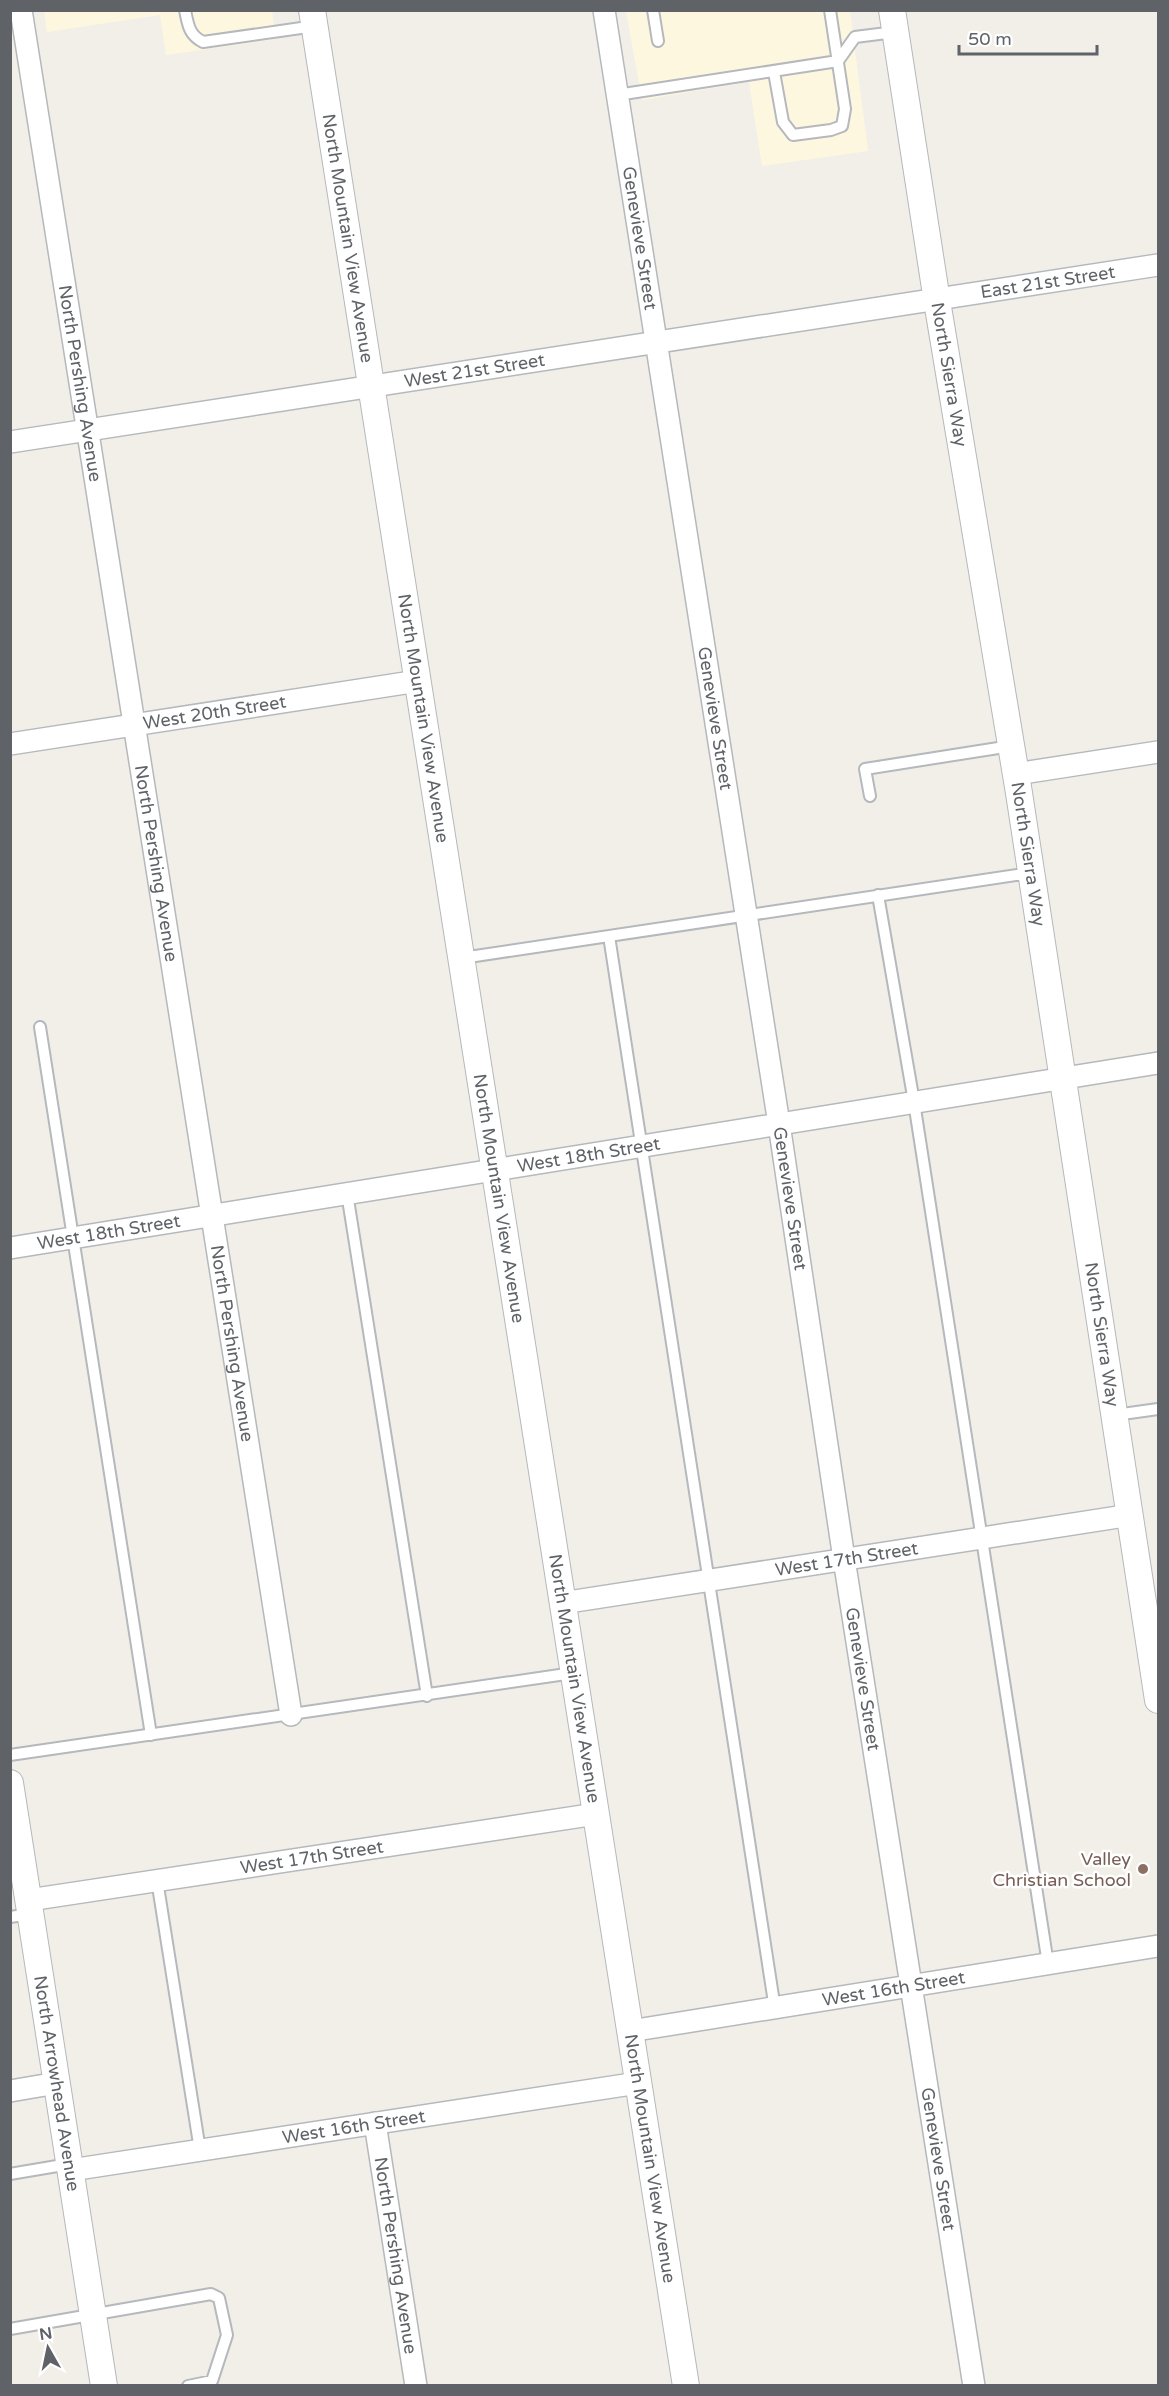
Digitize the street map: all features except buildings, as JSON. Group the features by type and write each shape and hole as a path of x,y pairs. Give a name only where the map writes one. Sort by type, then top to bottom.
{"street":[{"name":"Genevieve Street","path":"604,10 974,2385"},
{"name":"North Pershing Avenue","path":"23,11 87,430 291,1715"},
{"name":"North Sierra Way","path":"896,16 937,301 1016,774 1158,1700"},
{"name":"North Mountain View Avenue","path":"314,18 686,2385"},
{"name":"East 21st Street","path":"937,301 1158,265"},
{"name":"West 21st Street","path":"10,442 937,301"},
{"name":"West 20th Street","path":"10,744 418,681"},
{"path":"1016,774 1158,752"},
{"name":"West 18th Street","path":"10,1248 1158,1063"},
{"name":"West 17th Street","path":"562,1603 1131,1515"},
{"name":"North Arrowhead Avenue","path":"10,1783 24,1910 57,2083 104,2385"},
{"name":"West 17th Street","path":"24,1910 157,1881 596,1814"},
{"name":"West 16th Street","path":"630,2031 775,2010 1158,1946"},
{"path":"10,2091 57,2083"},
{"name":"West 16th Street","path":"70,2167 200,2150 638,2083"},
{"name":"North Pershing Avenue","path":"375,2123 416,2385"}],"lane":[{"path":"185,10 189,29 195,38 203,42 314,18"},
{"path":"653,10 658,41"},
{"path":"774,72 783,122 793,135 831,130 842,126 845,109 830,10"},
{"path":"617,95 837,61 855,38 896,16"},
{"path":"870,796 865,769 1011,746"},
{"path":"461,958 1031,873"},
{"path":"878,895 914,1102 1048,1964"},
{"path":"609,936 775,2010"},
{"path":"40,1027 151,1735"},
{"path":"347,1193 427,1696"},
{"path":"1115,1415 1158,1409"},
{"path":"10,1755 574,1673"},
{"path":"157,1881 200,2150"},
{"path":"10,2174 70,2167"},
{"path":"10,2329 211,2294 219,2298 227,2335 212,2381 188,2385"}],"shaded area":[{"path":"44,11 272,11 276,39 166,55 160,15 47,32"},
{"path":"626,11 850,11 868,151 762,166 749,82 642,100"}],"place":[{"name":"Valley Christian School","path":"1143,1869"}]}
